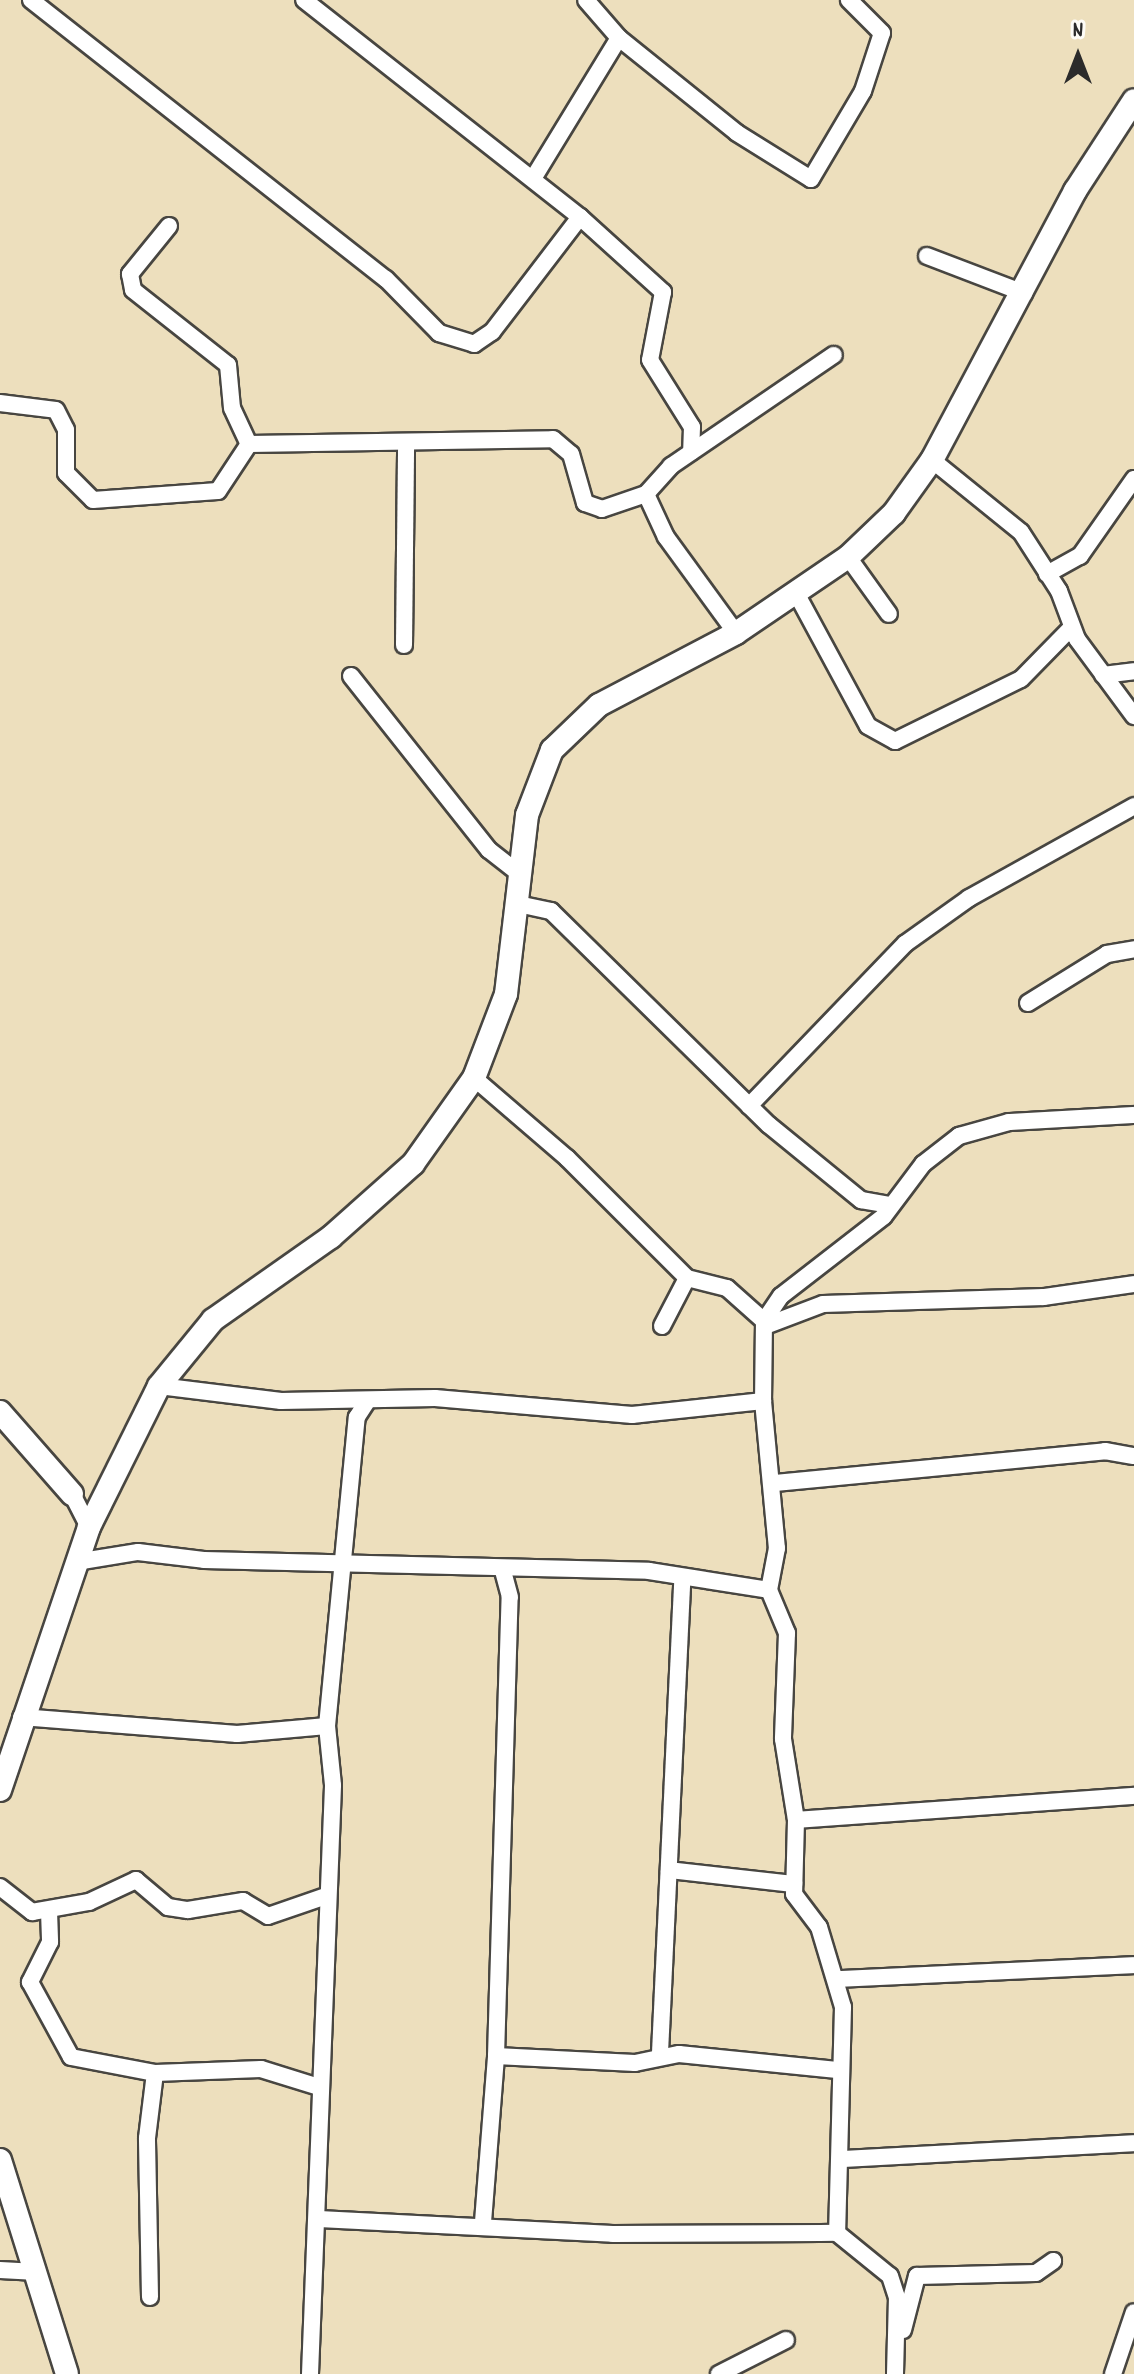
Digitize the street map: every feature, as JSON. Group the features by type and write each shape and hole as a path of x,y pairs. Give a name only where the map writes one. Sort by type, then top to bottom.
{"street":[{"path":"31,0 386,279 456,344 474,344 492,332 580,217"},
{"path":"304,0 534,177 663,292 650,360 692,427 691,452"},
{"path":"586,0 619,38 737,133 811,179 863,91 882,33 849,0"},
{"path":"534,177 619,38"},
{"path":"0,1790 4,1751 21,1717 89,1527 159,1386 213,1320 331,1237 413,1164 474,1078 506,994 521,875 538,778 570,729 599,705 736,633 848,557 894,513 932,460 1024,293 1075,191 1134,100"},
{"path":"169,226 130,274 133,290 228,365 232,408 249,444"},
{"path":"927,256 1024,293"},
{"path":"249,444 553,439 571,454 585,503 602,509 646,494 691,452 834,355"},
{"path":"0,403 56,410 66,430 66,473 93,500 218,491 249,444"},
{"path":"404,645 406,443"},
{"path":"932,460 1000,509 1047,574 1071,628 1134,716"},
{"path":"1047,574 1080,556 1134,479"},
{"path":"646,494 666,537 736,633"},
{"path":"848,557 889,614"},
{"path":"795,591 868,726 895,741 1021,679 1071,628"},
{"path":"1103,675 1134,671"},
{"path":"351,676 489,850 521,875"},
{"path":"749,1106 915,937 1134,806"},
{"path":"518,904 551,911 749,1106 861,1200 888,1205"},
{"path":"1028,1003 1107,954 1134,949"},
{"path":"474,1078 578,1168 687,1278 727,1288 763,1326"},
{"path":"837,2233 842,2159 837,2070 844,2036 839,1979 814,1918 796,1904 796,1820 783,1739 787,1633 769,1590 775,1483 763,1401 763,1326 781,1296 888,1205 938,1150 977,1129 1082,1113 1134,1115"},
{"path":"662,1326 687,1278"},
{"path":"763,1326 780,1315 823,1304 1044,1297 1134,1284"},
{"path":"159,1386 344,1402 362,1410 435,1398 632,1415 763,1401"},
{"path":"310,2374 319,2219 319,2087 330,1745 319,1728 344,1564 362,1410"},
{"path":"0,1412 72,1494 89,1527"},
{"path":"775,1483 1105,1451 1134,1456"},
{"path":"72,1494 103,1497"},
{"path":"76,1562 138,1552 682,1578 769,1590"},
{"path":"483,2222 496,2056 510,1597 503,1570"},
{"path":"660,2053 682,1578"},
{"path":"21,1717 237,1734 319,1728"},
{"path":"796,1820 1134,1796"},
{"path":"669,1870 794,1884"},
{"path":"0,1887 23,1910 49,1911 136,1880 168,1907 188,1910 243,1901 268,1916 326,1896"},
{"path":"49,1911 50,1942 30,1982 64,2046 80,2062 155,2073 231,2066 319,2087"},
{"path":"839,1979 1134,1965"},
{"path":"496,2056 635,2063 660,2053 837,2070"},
{"path":"150,2297 147,2138 155,2073"},
{"path":"842,2159 1134,2143"},
{"path":"0,2160 67,2374"},
{"path":"319,2219 483,2222 613,2234 837,2233 890,2276 897,2350 895,2374"},
{"path":"897,2350 917,2276 1036,2273 1053,2261"},
{"path":"0,2270 37,2272"},
{"path":"1113,2374 1134,2312"},
{"path":"726,2372 786,2340"}]}
